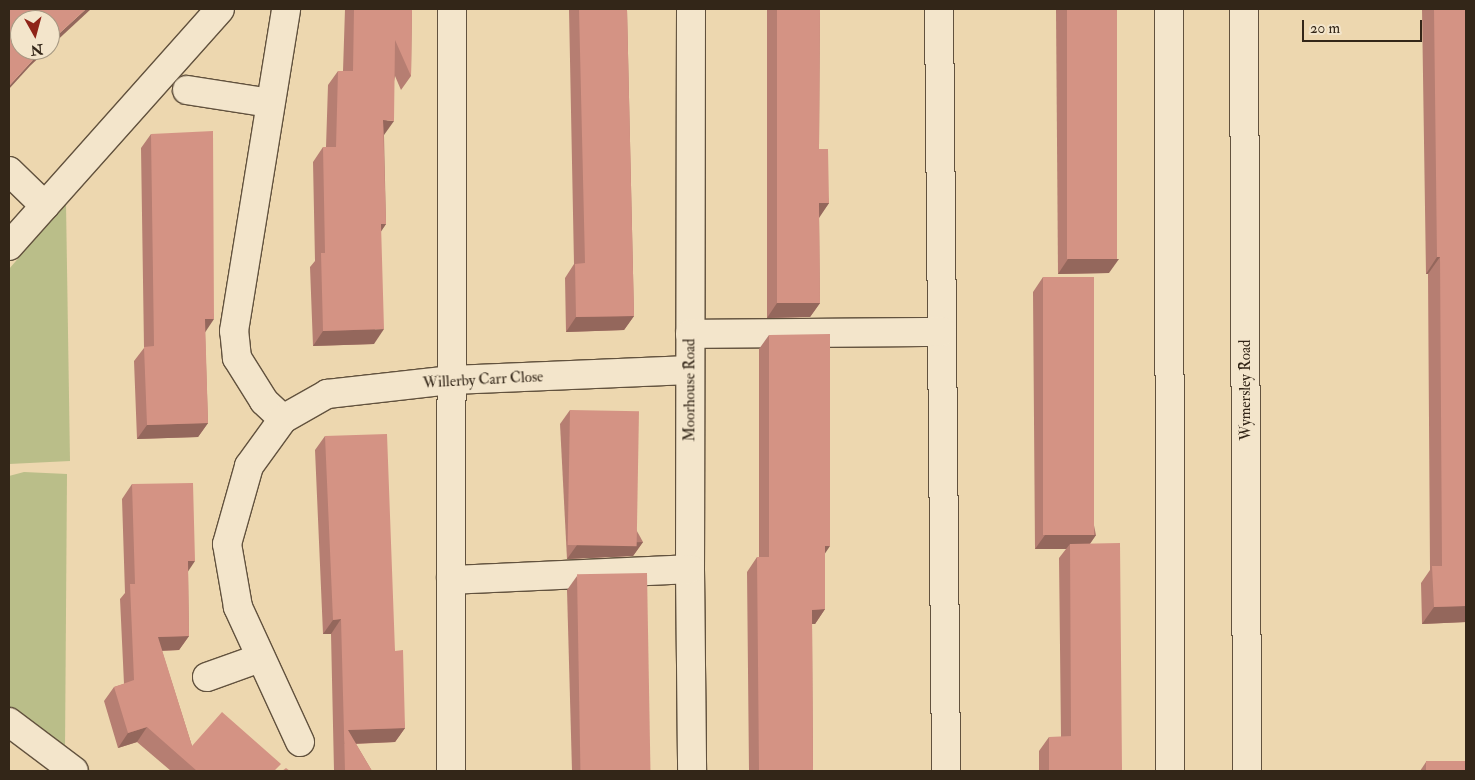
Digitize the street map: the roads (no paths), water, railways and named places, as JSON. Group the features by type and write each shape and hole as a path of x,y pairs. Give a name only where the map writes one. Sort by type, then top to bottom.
{"street":[{"path":"9,246 220,9"},
{"path":"283,419 264,401 236,358 234,331 286,9"},
{"path":"451,771 452,9"},
{"name":"Moorhouse Road","path":"691,9 690,569 692,771"},
{"path":"939,9 946,771"},
{"path":"1169,9 1170,771"},
{"name":"Wymersley Road","path":"1244,9 1247,771"},
{"path":"187,90 270,103"},
{"path":"9,172 45,206"},
{"path":"690,334 942,332"},
{"name":"Willerby Carr Close","path":"300,742 238,607 227,544 248,466 283,419 327,394 452,380 690,370"},
{"path":"452,580 690,569"},
{"path":"207,677 260,658"},
{"path":"9,722 74,771"}]}
